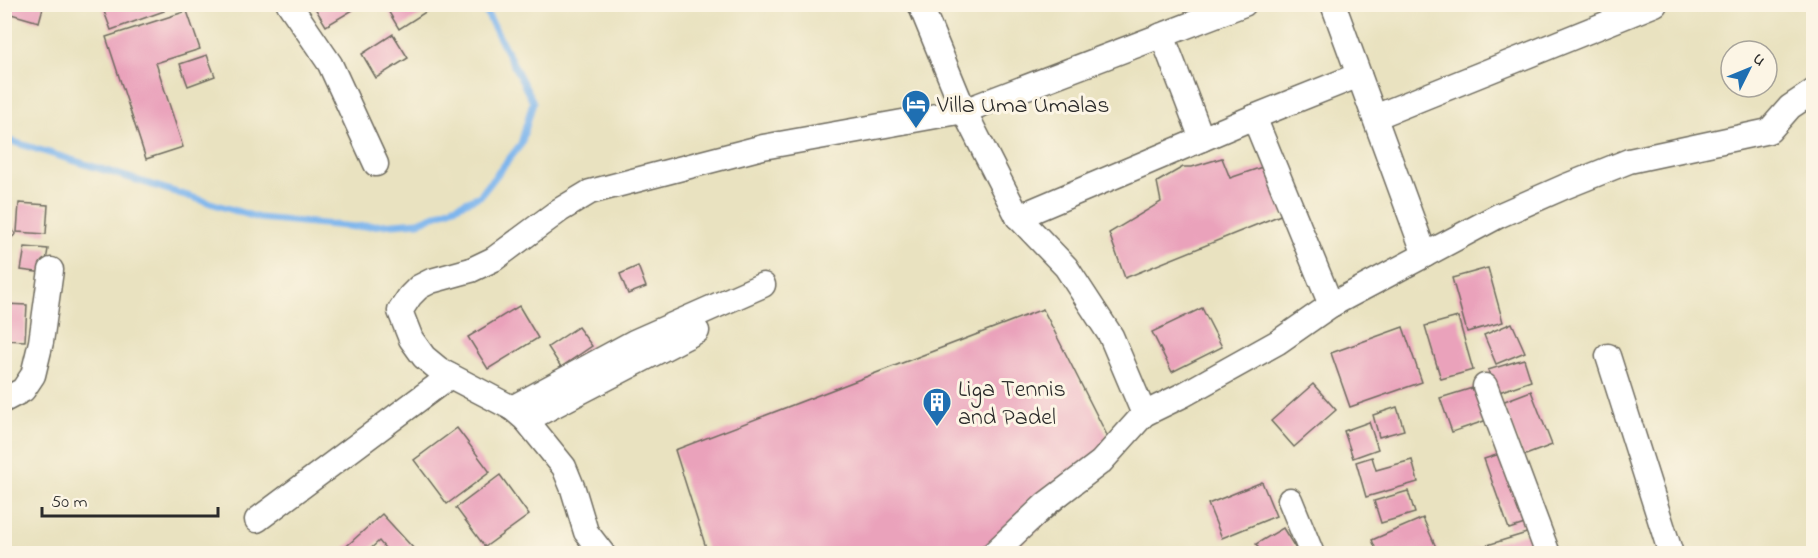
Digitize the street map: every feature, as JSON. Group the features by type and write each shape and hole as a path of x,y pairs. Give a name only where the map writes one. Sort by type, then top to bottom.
{"street":[{"path":"289,4 330,64 376,165"},
{"path":"603,554 585,532 573,489 564,467 519,414 450,376 424,357 411,339 400,311 410,296 420,287 432,281 471,270 494,259 560,210 590,192 763,147 964,111 1244,4"},
{"path":"1333,4 1425,255"},
{"path":"1375,117 1655,4"},
{"path":"923,5 964,111 1018,217 1066,267 1111,336 1144,414"},
{"path":"1162,34 1202,139"},
{"path":"1018,217 1359,75"},
{"path":"993,554 1053,498 1101,462 1144,414 1278,342 1331,305 1498,216 1629,161 1769,131 1790,107 1814,91"},
{"path":"1254,117 1331,305"},
{"path":"4,400 13,398 23,390 33,375 41,342 51,270"},
{"path":"519,414 634,342 763,285"},
{"path":"519,414 697,331"},
{"path":"1608,356 1671,554"},
{"path":"257,520 450,376"},
{"path":"1485,386 1548,554"},
{"path":"1290,500 1312,554"}],"building":[{"path":"4,4 44,4 39,22 4,12"},
{"path":"106,4 162,4 164,11 111,30 102,6"},
{"path":"321,4 350,4 353,10 326,26 315,8"},
{"path":"384,4 438,4 399,29"},
{"path":"187,11 200,49 156,63 183,147 146,159 106,37"},
{"path":"393,34 408,58 376,78 362,54"},
{"path":"207,55 215,76 188,86 180,64"},
{"path":"1222,158 1230,178 1268,165 1288,212 1125,278 1109,233 1161,202 1157,182 1183,167 1192,167"},
{"path":"19,203 48,205 46,234 17,232"},
{"path":"4,222 16,234 4,244"},
{"path":"25,247 48,249 44,273 21,270"},
{"path":"638,266 646,287 628,294 620,274"},
{"path":"1488,268 1503,322 1467,332 1452,278"},
{"path":"4,304 27,305 25,341 4,340"},
{"path":"519,306 538,338 488,369 468,337"},
{"path":"1202,308 1222,347 1172,372 1152,332"},
{"name":"Liga Tennis and Padel","path":"1043,309 1119,459 1009,554 708,554 675,450"},
{"path":"1458,317 1473,370 1441,379 1425,326"},
{"path":"1512,323 1525,352 1496,364 1484,335"},
{"path":"578,327 592,346 561,367 548,347"},
{"path":"1403,327 1422,382 1350,407 1331,353"},
{"path":"1524,359 1531,381 1496,393 1488,370"},
{"path":"1313,384 1336,410 1294,447 1271,421"},
{"path":"1479,386 1490,419 1452,432 1440,398"},
{"path":"1531,391 1552,445 1523,456 1502,402"},
{"path":"1397,407 1404,430 1379,437 1373,415"},
{"path":"1369,422 1378,449 1353,458 1344,431"},
{"path":"457,428 490,472 447,504 414,460"},
{"path":"1506,452 1531,522 1509,529 1484,459"},
{"path":"1372,457 1376,470 1412,460 1418,482 1366,497 1356,462"},
{"path":"500,475 529,515 485,547 456,508"},
{"path":"1262,482 1276,516 1222,538 1208,504"},
{"path":"1408,491 1415,513 1381,523 1374,501"},
{"path":"382,514 414,549 408,554 390,554 379,541 365,554 338,554"},
{"path":"1423,518 1439,554 1378,554 1372,540"},
{"path":"1283,528 1299,554 1262,554 1256,544"},
{"path":"1530,532 1537,554 1472,554 1471,550"}],"waterway":[{"path":"4,139 259,218 355,227 419,222 480,196 521,144 533,102 482,4"}],"place":[{"name":"Villa Uma Umalas","path":"916,130"},
{"name":"Liga Tennis and Padel","path":"937,428"}]}
